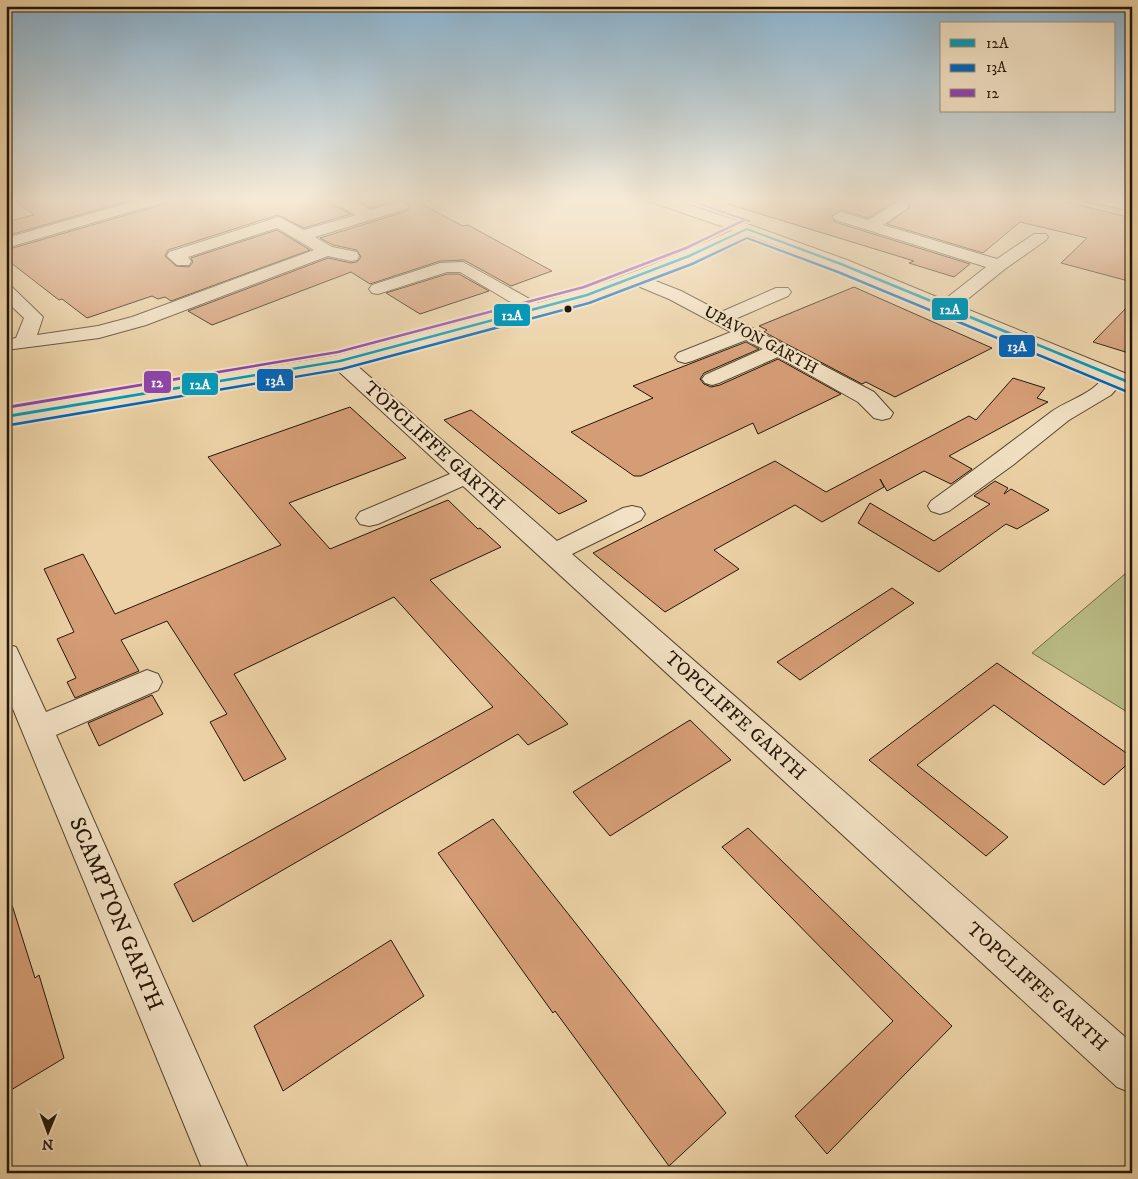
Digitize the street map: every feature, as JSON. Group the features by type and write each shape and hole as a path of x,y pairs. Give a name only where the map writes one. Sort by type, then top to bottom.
{"street":[{"path":"183,261 175,256 184,253"},
{"path":"15,345 99,332 139,321 322,253"},
{"path":"337,253 351,256"},
{"path":"6,417 38,410 339,361 587,295 695,253"},
{"path":"809,253 947,307 1124,380"},
{"path":"959,253 998,265"},
{"path":"947,307 998,265 1016,253"},
{"path":"378,288 446,267 455,266 463,268 535,309"},
{"name":"UPAVON GARTH","path":"634,278 674,294 866,397 882,413"},
{"path":"6,291 34,317 15,345"},
{"path":"720,318 782,292"},
{"path":"685,356 746,333"},
{"path":"712,379 777,350"},
{"name":"TOPCLIFFE GARTH","path":"339,361 1132,1072"},
{"path":"940,506 1005,460 1061,415 1124,380"},
{"path":"369,518 467,476"},
{"path":"553,552 632,514"},
{"name":"SCAMPTON GARTH","path":"6,656 227,1173"},
{"path":"38,729 146,682"}],"green space":[{"path":"1132,568 1132,715 1032,653"}],"building":[{"path":"6,253 166,253 165,256 176,266 189,267 193,262 191,258 206,253 302,253 171,301 165,297 158,299 152,296 87,318 62,299 59,300 6,259"},
{"path":"359,253 519,253 552,271 511,286 464,260 440,261 370,284 351,272 212,325 188,311 328,258 351,263 357,262 361,257"},
{"path":"888,253 935,253 970,264 954,277 909,263 914,261"},
{"path":"1071,253 1132,253 1132,282 1061,263"},
{"path":"447,274 459,274 489,291 420,314 386,293"},
{"path":"854,287 992,348 895,397 866,382 862,384 764,332 767,330 759,326"},
{"path":"1132,302 1132,354 1093,342"},
{"path":"746,342 759,349 704,373 700,379 704,384 711,387 720,385 778,359 841,394 758,434 753,423 641,476 634,476 571,432 653,398 633,386"},
{"path":"1013,378 1045,388 1037,398 1048,402 949,456 972,469 951,484 924,471 887,491 880,479 884,487 822,522 795,505 714,550 739,569 665,612 593,553 775,461 826,492 969,416 976,420"},
{"path":"350,407 406,458 289,503 330,549 448,500 478,529 480,528 501,547 430,580 568,724 528,745 518,734 193,922 174,884 493,707 394,597 234,674 286,759 244,781 210,722 227,714 167,621 121,640 139,671 75,698 67,682 76,678 57,639 74,632 44,569 83,554 115,614 281,545 208,457"},
{"path":"471,410 587,501 559,514 444,420"},
{"path":"995,481 1008,488 1004,494 1011,489 1049,510 1017,529 1006,524 939,572 858,523 870,503 934,541 990,504 974,496"},
{"path":"892,588 914,603 800,680 777,662"},
{"path":"997,663 1132,757 1132,760 1104,785 994,705 917,765 1008,837 986,856 869,760"},
{"path":"152,695 163,714 99,746 88,723"},
{"path":"690,720 731,760 610,836 573,792"},
{"path":"493,819 726,1113 669,1166 555,1011 553,1013 438,853"},
{"path":"748,828 952,1026 827,1154 795,1116 893,1021 722,847"},
{"path":"12,905 35,978 39,975 64,1058 6,1093 6,906"},
{"path":"391,940 424,996 283,1091 254,1026"}],"transit line":[{"name":"12","path":"6,408 337,352 584,287 673,253"},
{"name":"12A","path":"6,417 339,361 587,295 695,253"},
{"name":"13A","path":"8,426 341,369 589,303 692,264 715,253"},
{"name":"13A","path":"787,253 838,272 1129,392"},
{"name":"12A","path":"812,253 1132,384"}]}
